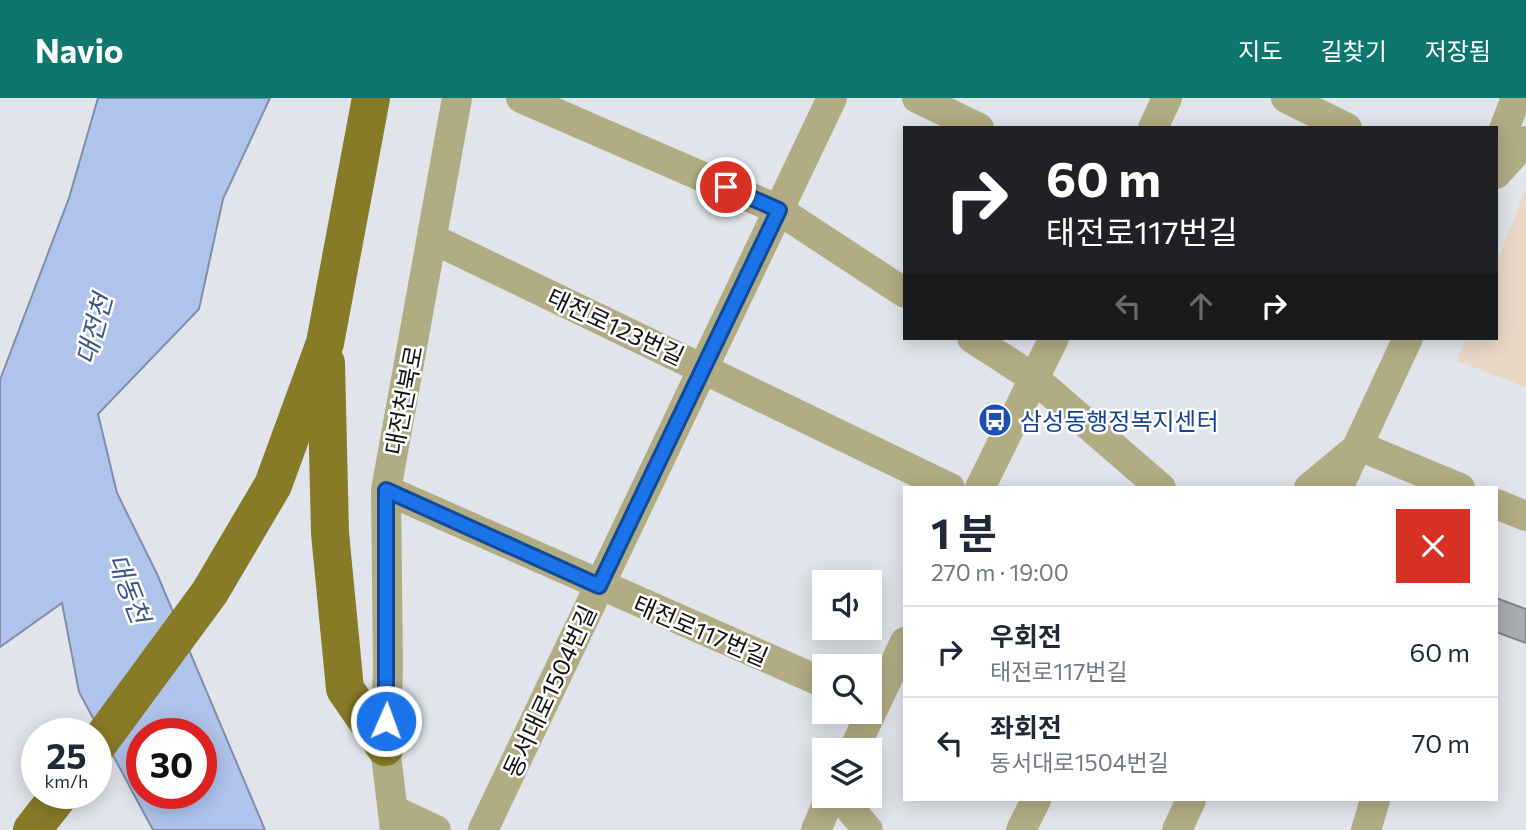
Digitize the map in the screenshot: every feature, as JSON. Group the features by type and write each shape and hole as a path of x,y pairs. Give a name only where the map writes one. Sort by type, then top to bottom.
{"main road":[{"path":"112,725 210,592 273,485 325,343 371,98"},
{"path":"325,343 330,533 345,689 385,747"},
{"path":"33,830 49,809"}],"street":[{"name":"대전천북로","path":"394,820 385,747 388,669 386,490 457,98"},
{"path":"521,98 779,210 903,292"},
{"name":"동서대로1504번길","path":"483,830 832,98"},
{"path":"917,98 975,126"},
{"path":"1154,126 1167,98"},
{"path":"1286,98 1343,126"},
{"path":"1498,145 1516,98"},
{"path":"1498,172 1526,141"},
{"name":"태전로123번길","path":"433,239 704,367 946,486"},
{"path":"975,340 1035,379 1159,486"},
{"path":"981,486 1053,340"},
{"path":"1339,486 1407,340"},
{"path":"1311,486 1359,446"},
{"path":"1359,446 1455,486"},
{"name":"태전로117번길","path":"386,490 812,678"},
{"path":"1498,505 1526,516"},
{"path":"882,685 903,646"},
{"path":"1021,830 1036,801"},
{"path":"1177,830 1191,801"},
{"path":"1366,830 1375,801"},
{"path":"816,830 826,808"},
{"path":"849,808 868,830"},
{"path":"394,820 436,830"}],"shaded area":[{"path":"1526,189 1526,387 1457,361 1465,340 1498,340 1498,258"}],"water":[{"path":"98,98 270,98 223,199 199,309 98,414 117,493 157,574 265,830 153,830 142,809 217,809 217,718 126,718 126,780 112,754 112,718 93,718 79,692 62,603 0,647 0,380 69,198"}],"building":[{"path":"1498,599 1526,609 1526,643 1498,633"}],"place":[{"name":"삼성동행정복지센터","path":"995,420"}],"route":[{"path":"386,721 386,490 599,586 779,210 726,187"}],"water label":[{"name":"대전천","path":"93,329"},
{"name":"대동천","path":"130,588"}]}
